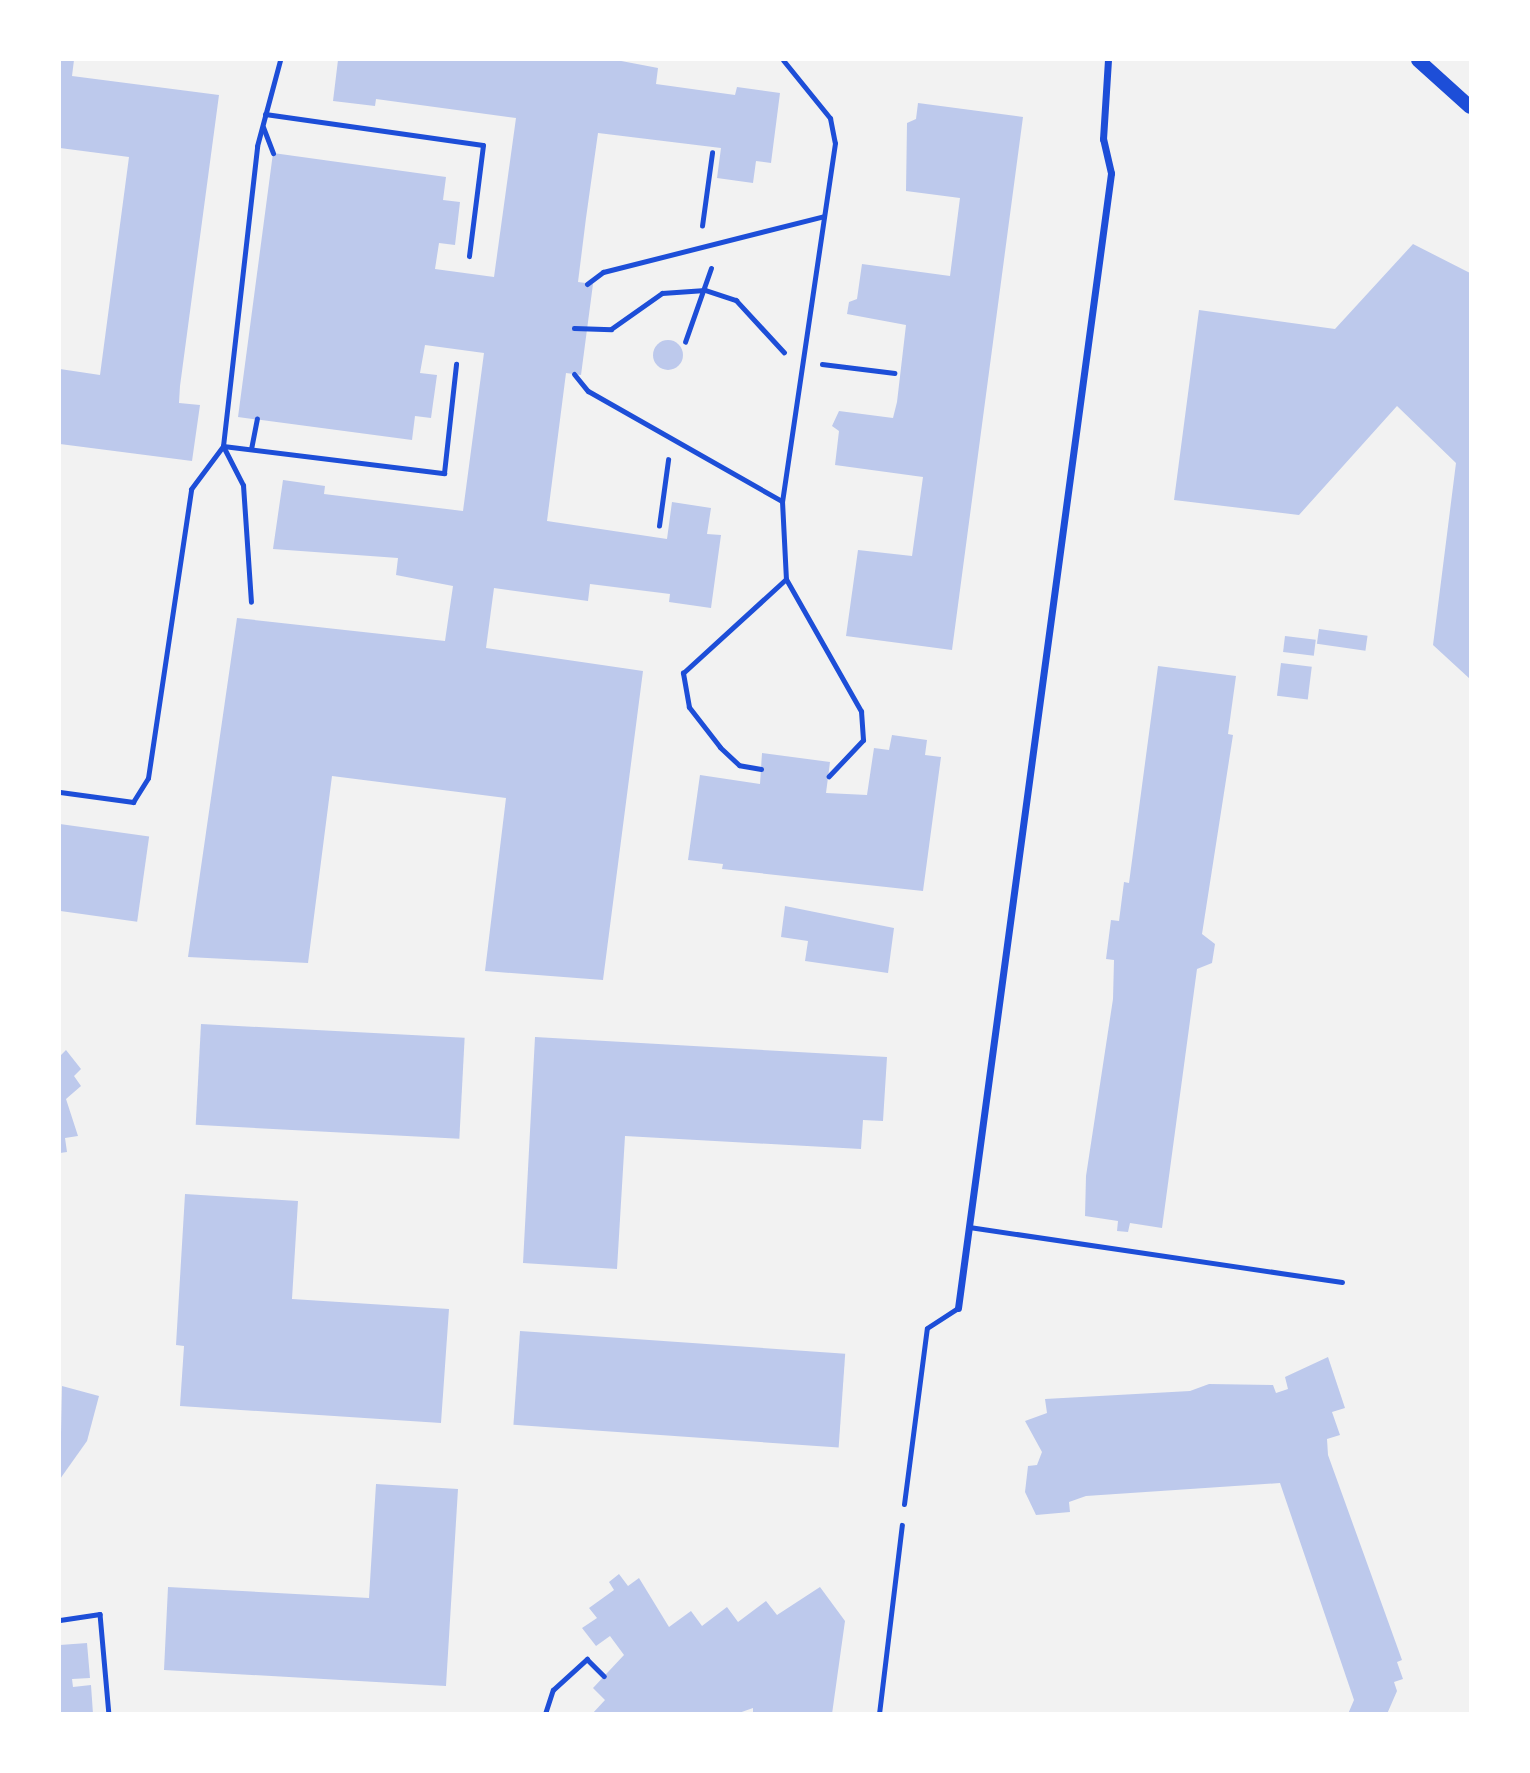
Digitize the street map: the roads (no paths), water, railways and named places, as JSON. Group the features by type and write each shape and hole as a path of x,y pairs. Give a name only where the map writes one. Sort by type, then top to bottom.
{"main road":[{"path":"1418,60 1471,107"}],"street":[{"path":"958,1308 1111,173 1103,139 1108,60"}],"lane":[{"path":"60,792 133,802 148,778 191,489 223,446 262,125 280,60"},
{"path":"783,60 831,118 835,143 782,501 786,579 862,711 863,740 829,776"},
{"path":"265,114 483,145 469,257"},
{"path":"262,125 273,153"},
{"path":"587,284 603,272 824,216"},
{"path":"223,446 444,473 456,364"},
{"path":"575,374 588,391 782,501"},
{"path":"251,449 257,419"},
{"path":"223,446 243,485 251,602"},
{"path":"761,769 739,765 720,747 689,706 683,673 786,579"},
{"path":"969,1227 1342,1282"},
{"path":"904,1504 927,1328 958,1308"}]}
